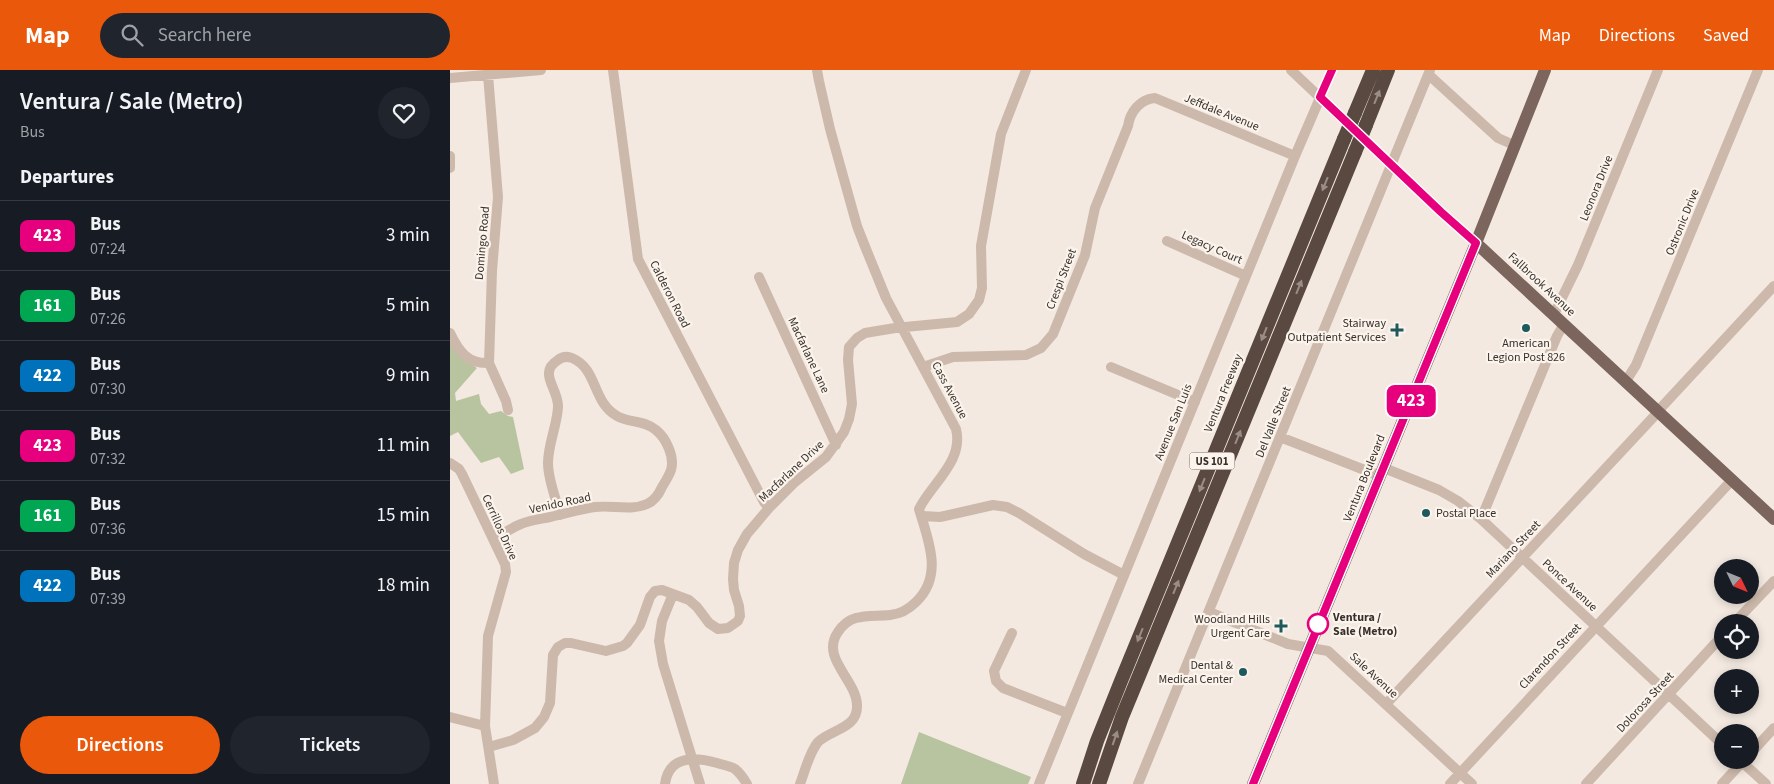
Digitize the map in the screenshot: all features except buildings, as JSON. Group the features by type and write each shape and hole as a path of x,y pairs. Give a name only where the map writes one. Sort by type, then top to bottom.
{"highway":[{"name":"Ventura Freeway","path":"1083,784 1097,741 1121,681 1373,70"},
{"name":"US 101","path":"1099,784 1126,708 1388,70"}],"main road":[{"name":"Ventura Boulevard","path":"1253,784 1476,243 1545,70"},
{"name":"Fallbrook Avenue","path":"1476,243 1774,519"}],"street":[{"path":"450,78 541,70"},
{"name":"Calderon Road","path":"613,70 638,259 764,502 769,508"},
{"name":"Cass Avenue","path":"800,784 818,742 825,736 846,726 856,714 857,705 855,697 835,658 832,648 838,630 858,616 898,614 920,598 931,578 932,553 923,516 919,509 955,457 958,437 956,429 924,367 886,298 857,226 828,119 817,70"},
{"name":"Macfarlane Drive","path":"673,594 694,604 712,625 724,629 734,625 740,616 734,590 734,563 738,550 747,534 795,482 826,457 844,432 852,404 848,360 849,347 857,338 866,333 957,322 970,314 979,300 982,288 981,246 1001,134 1026,70"},
{"name":"Fallbrook Avenue","path":"1291,70 1476,243"},
{"name":"Avenue San Luis","path":"1039,784 1295,156 1332,70"},
{"name":"Leonora Drive","path":"1554,314 1578,265 1658,70"},
{"name":"Ostronic Drive","path":"1626,381 1636,365 1758,70"},
{"path":"1429,72 1498,138 1514,145"},
{"name":"Del Valle Street","path":"1138,784 1429,72"},
{"name":"Domingo Road","path":"488,75 498,197 492,272 489,363 506,401 508,410"},
{"name":"Jeffdale Avenue","path":"1140,104 1148,98 1155,98 1295,156"},
{"name":"Crespi Street","path":"924,367 952,357 1026,355 1040,348 1053,334 1085,255 1095,208 1128,126 1129,118 1140,104"},
{"path":"450,156 450,168"},
{"name":"Legacy Court","path":"1167,241 1246,276"},
{"name":"Macfarlane Lane","path":"759,277 836,445"},
{"name":"Mariano Street","path":"1386,704 1774,286"},
{"path":"1481,519 1556,337 1564,324"},
{"path":"450,333 466,357 478,364 489,363"},
{"name":"Venido Road","path":"494,539 522,524 560,515 595,507 638,507 649,503 660,491 671,471 670,450 662,436 650,426 616,416 608,409 598,394 592,378 578,361 570,357 561,358 552,364 548,378 557,398 558,408 548,461 560,515"},
{"path":"1111,367 1195,402"},
{"name":"Ponce Avenue","path":"1280,437 1439,490 1458,502 1481,519 1714,736"},
{"name":"Cerrillos Drive","path":"450,462 462,474 505,564 506,572 488,636 485,726"},
{"name":"Clarendon Street","path":"1450,784 1732,480"},
{"path":"923,516 940,516 993,505 1007,507 1124,576"},
{"path":"1743,614 1774,581"},
{"path":"489,747 513,740 535,728 544,717 550,703 553,654 558,647 564,643 606,651 623,646 640,625 650,597 655,591 662,590 673,594 662,621 659,641 663,664 700,784"},
{"name":"Sale Avenue","path":"1209,612 1288,644 1325,649 1332,653 1472,784"},
{"path":"1012,633 994,671 996,681 1003,688 1067,713"},
{"name":"Dolorosa Street","path":"1586,784 1714,645"},
{"path":"450,717 485,726 494,784"},
{"path":"1759,744 1774,728"},
{"path":"665,784 666,777 673,766 681,760 693,758 700,758 731,767 737,770 748,784"},
{"path":"1722,784 1735,769"},
{"path":"1750,769 1766,784"}],"green space":[{"path":"450,340 464,359 477,368 455,393 456,401 479,394 481,404 489,414 501,411 513,417 524,469 511,474 499,457 481,463 458,432 450,436"},
{"path":"919,732 1031,777 1028,784 901,784"}],"bus line":[{"name":"423","path":"1253,784 1476,243 1320,97 1332,70"}],"place":[{"name":"American Legion Post 826","path":"1526,328"},
{"name":"Stairway Outpatient Services","path":"1397,330"},
{"name":"Postal Place","path":"1426,513"},
{"name":"Ventura / Sale (Metro)","path":"1318,624"},
{"name":"Woodland Hills Urgent Care","path":"1281,626"},
{"name":"Dental & Medical Center","path":"1243,672"}]}
